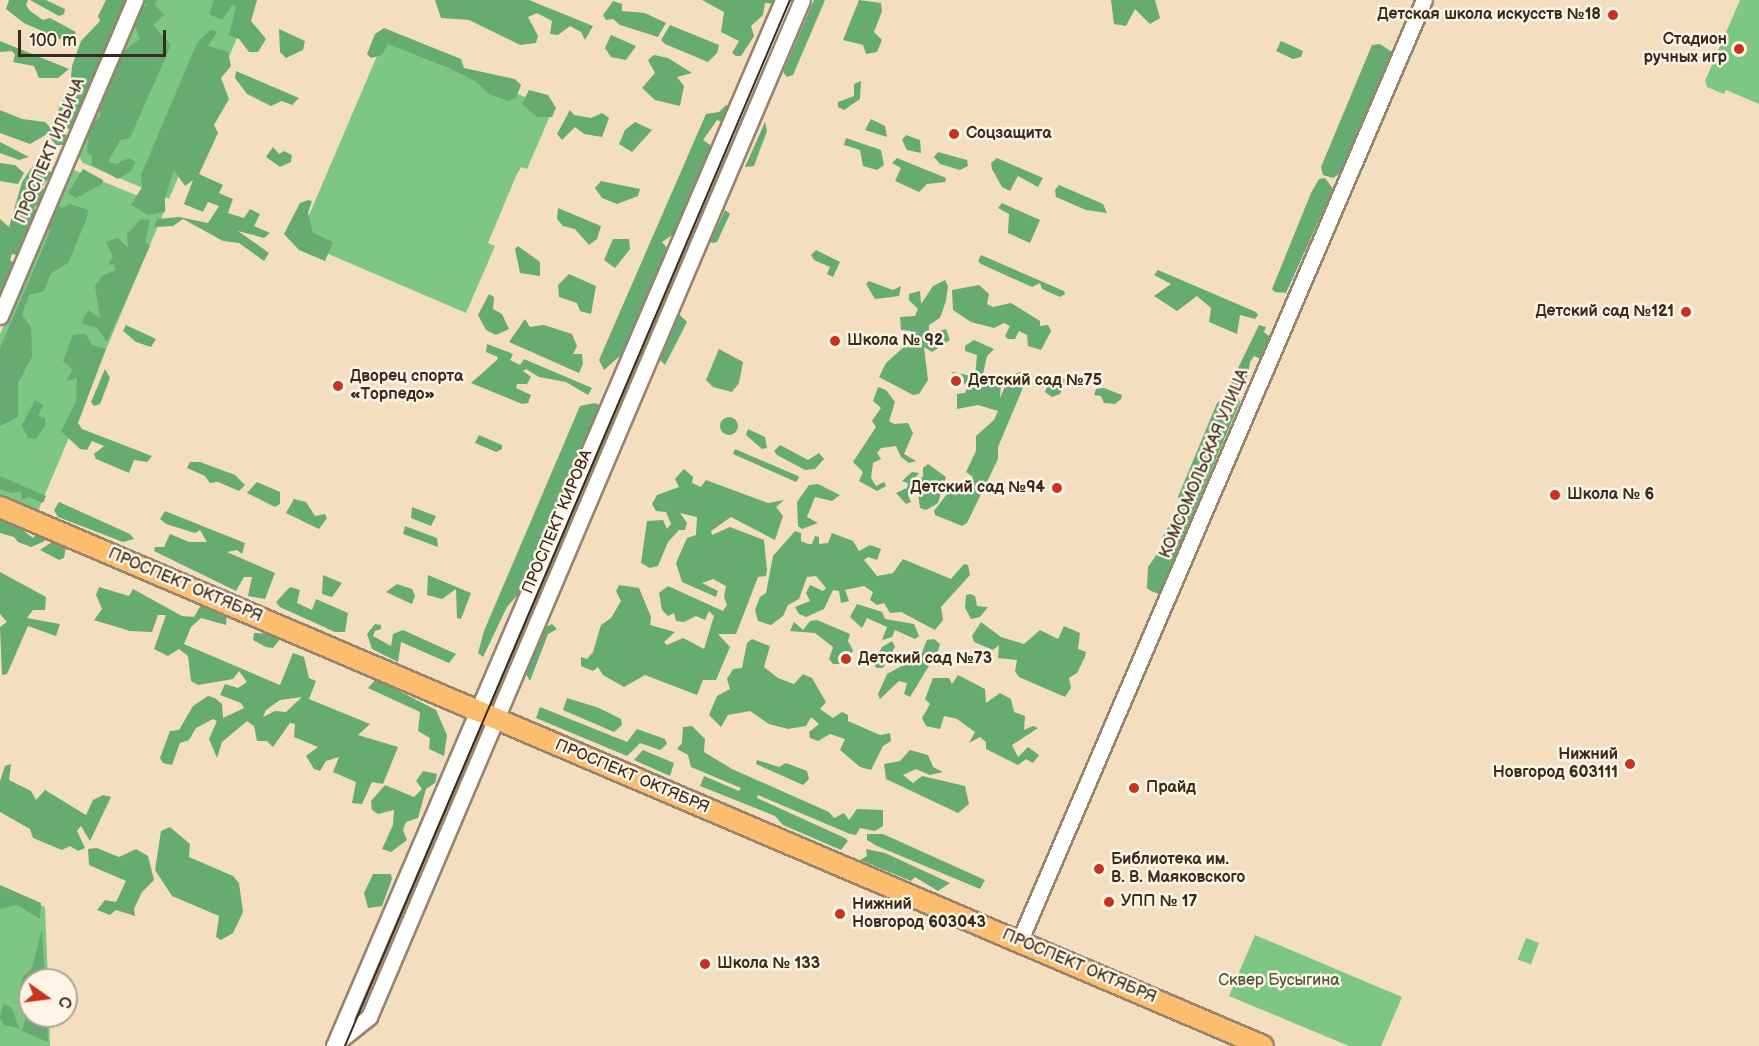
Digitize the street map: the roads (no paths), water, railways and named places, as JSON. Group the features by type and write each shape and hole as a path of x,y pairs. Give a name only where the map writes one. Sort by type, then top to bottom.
{"main road":[{"name":"ПРОСПЕКТ ОКТЯБРЯ","path":"0,507 1263,1046"}],"street":[{"name":"ПРОСПЕКТ ИЛЬИЧА","path":"0,316 135,0"},
{"name":"ПРОСПЕКТ КИРОВА","path":"487,715 783,0"},
{"name":"ПРОСПЕКТ КИРОВА","path":"334,1046 487,715 802,0"},
{"name":"КОМСОМОЛЬСКАЯ УЛИЦА","path":"1019,942 1424,0"}],"tram line":[{"path":"345,1046 790,0"}],"place":[{"name":"Детская школа искусств №18","path":"1613,15"},
{"name":"Стадион ручных игр","path":"1739,49"},
{"name":"Соцзащита","path":"954,134"},
{"name":"Детский сад №121","path":"1686,312"},
{"name":"Школа № 92","path":"835,341"},
{"name":"Детский сад №75","path":"956,381"},
{"name":"Дворец спорта «Торпедо»","path":"338,386"},
{"name":"Детский сад №94","path":"1057,488"},
{"name":"Школа № 6","path":"1555,495"},
{"name":"Детский сад №73","path":"846,659"},
{"name":"Нижний Новгород 603111","path":"1630,764"},
{"name":"Прайд","path":"1134,788"},
{"name":"Библиотека им. В. В. Маяковского","path":"1099,869"},
{"name":"УПП № 17","path":"1109,902"},
{"name":"Нижний Новгород 603043","path":"840,914"},
{"name":"Школа № 133","path":"705,964"}],"park label":[{"name":"Сквер Бусыгина","path":"1279,981"}]}
